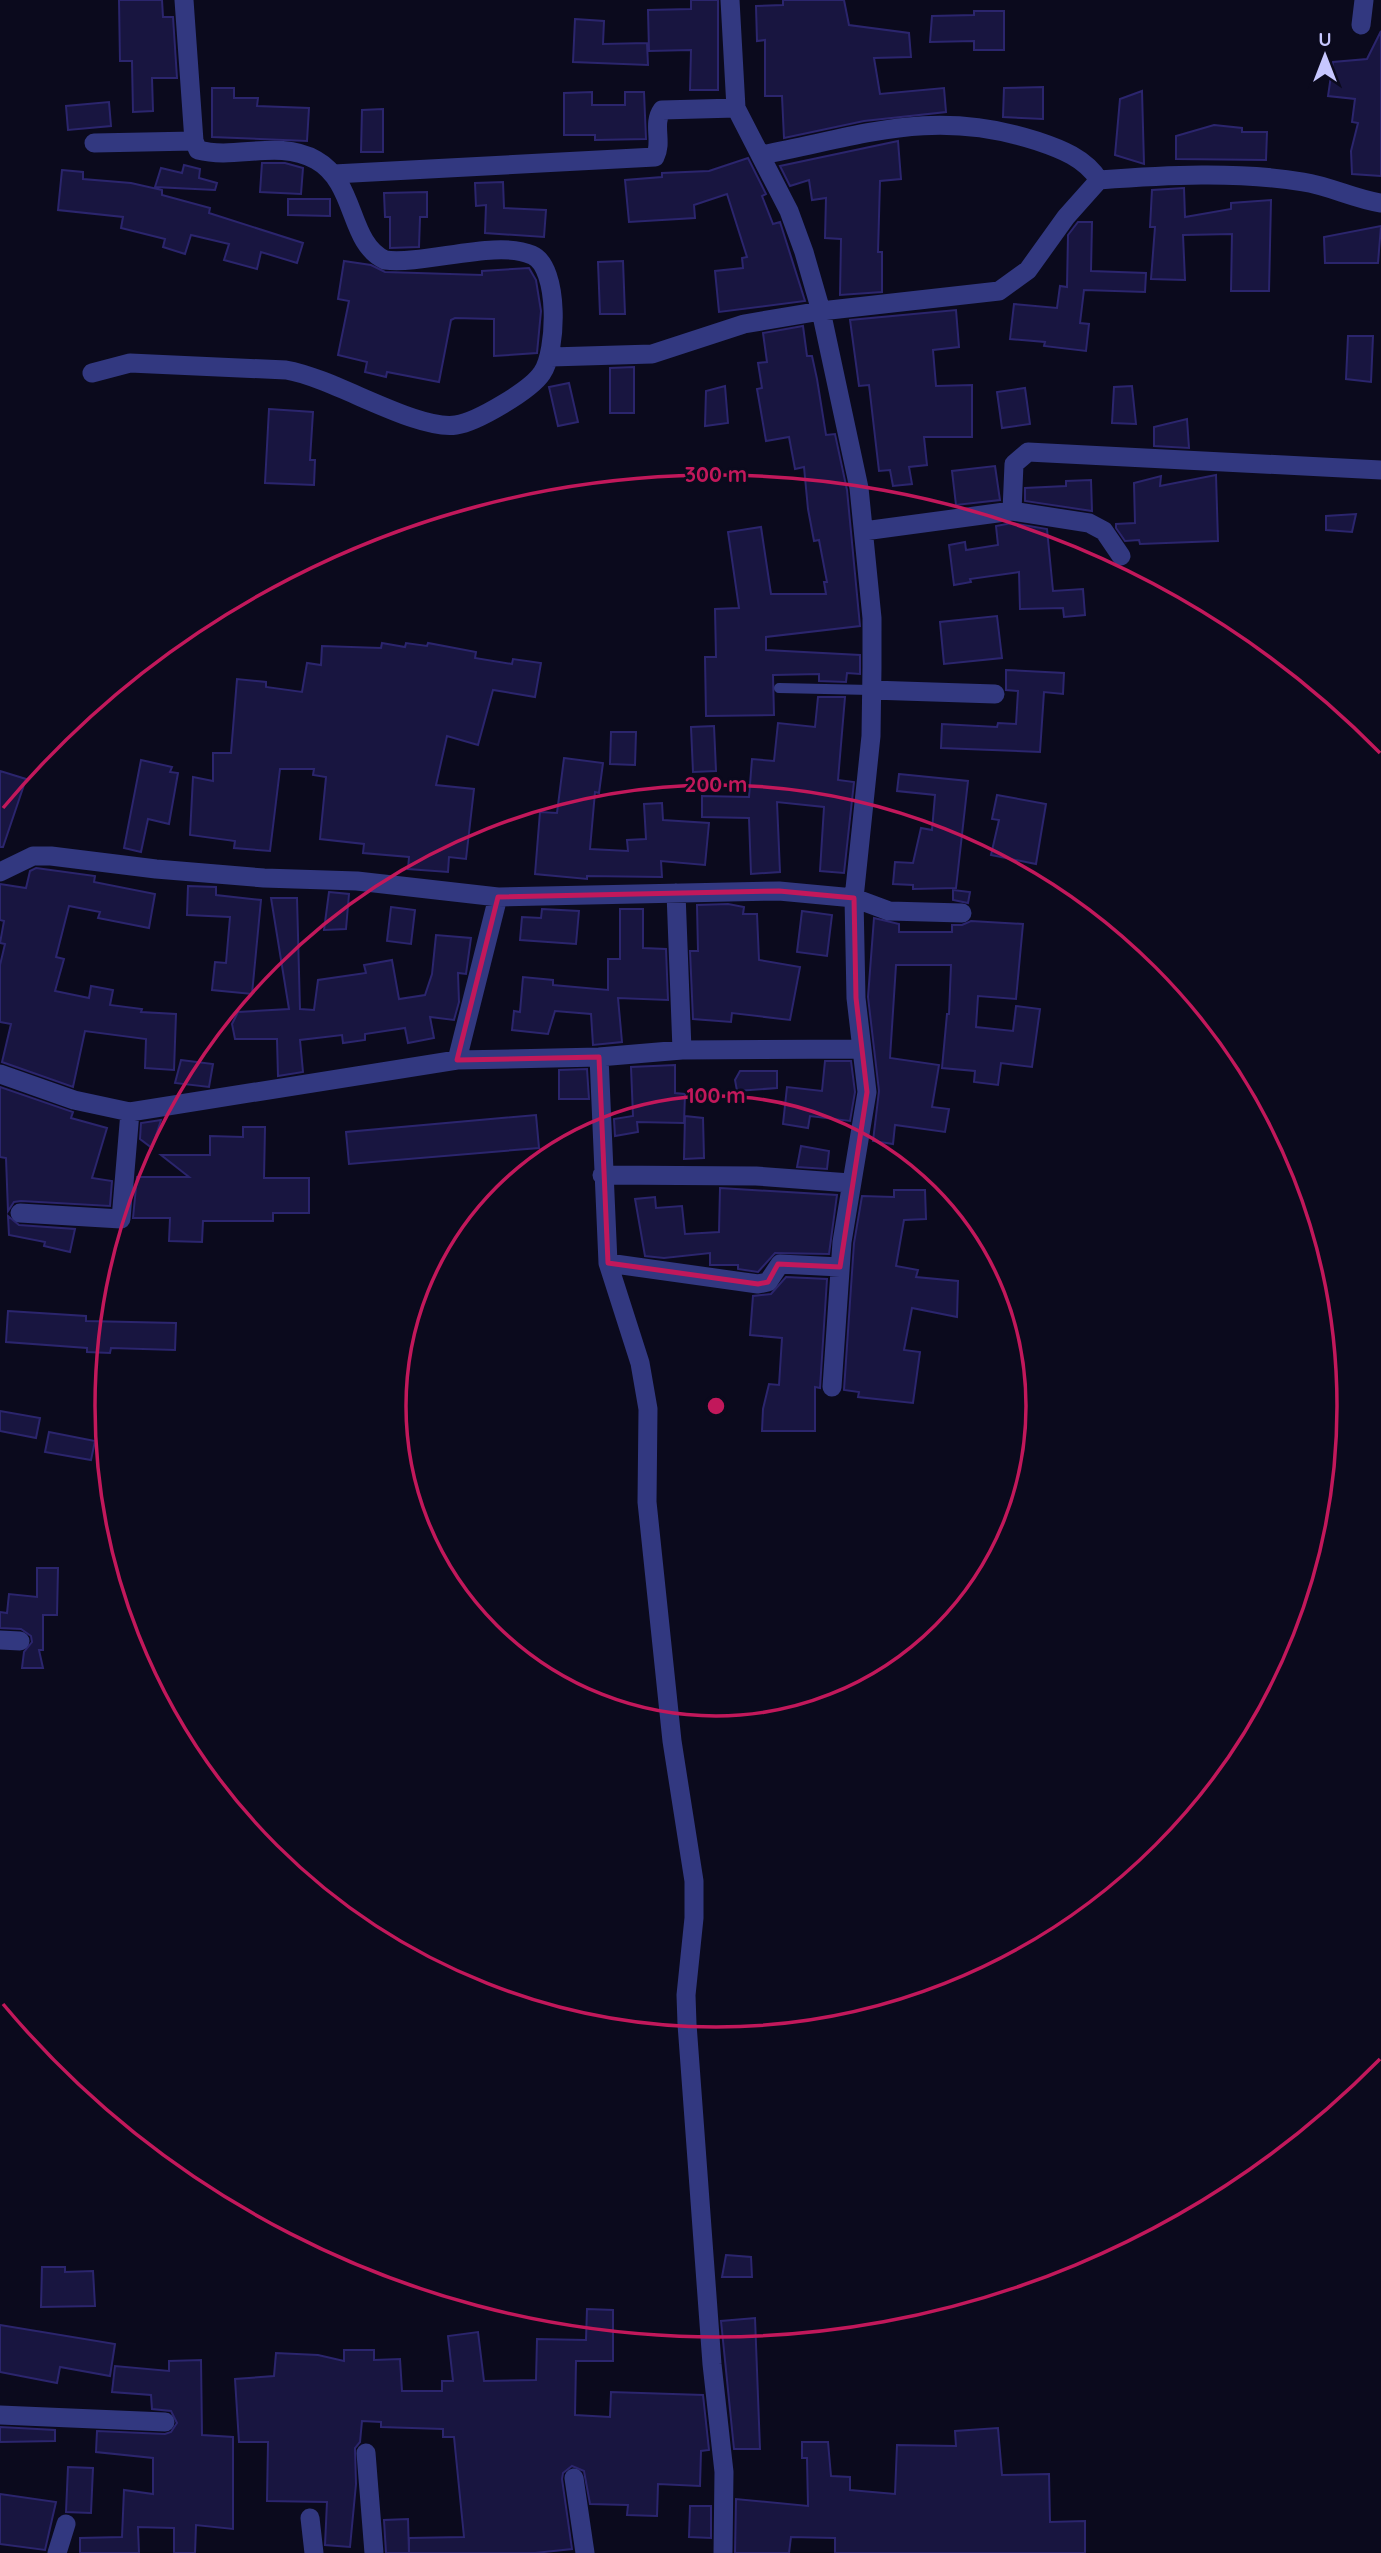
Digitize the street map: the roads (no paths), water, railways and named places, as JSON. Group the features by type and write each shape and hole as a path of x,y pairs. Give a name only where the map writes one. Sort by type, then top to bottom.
{"street":[{"path":"92,373 130,363 307,373 422,421 455,425 499,406 541,376 551,357 550,284 541,261 529,253 511,251 385,260 370,250 342,184 316,160 291,151 198,150 194,141 184,0"},
{"path":"730,0 736,108 796,230 821,311 859,488 873,618 872,690 863,834 854,898 856,998 867,1092 850,1184 840,1267 832,1387"},
{"path":"1361,25 1364,0"},
{"path":"334,174 655,156 658,147 657,121 662,110 736,108"},
{"path":"761,155 887,127 970,125 1012,133 1056,148 1092,168 1099,180"},
{"path":"93,143 194,141"},
{"path":"551,357 652,354 733,327 821,311 999,291 1028,271 1066,217 1099,180 1275,178 1324,185 1360,199 1381,203"},
{"path":"1012,511 1014,464 1028,452 1381,470"},
{"path":"864,531 1012,511 1089,523 1104,531 1121,556"},
{"path":"872,690 995,694"},
{"path":"0,872 33,856 51,856 156,869 357,881 498,897 779,891 854,898 893,911 962,913"},
{"path":"676,893 682,1050"},
{"path":"457,1060 498,897"},
{"path":"0,1074 74,1100 130,1112 457,1060 598,1058 682,1050 862,1049"},
{"path":"598,1058 608,1263 640,1363 648,1409 646,1502 672,1741 694,1881 694,1918 686,1995 687,2024 711,2352 724,2472 723,2553"},
{"path":"20,1213 121,1220 130,1112"},
{"path":"602,1175 756,1176 850,1184"},
{"path":"608,1263 758,1284 768,1282 780,1264 840,1267"},
{"path":"0,2415 165,2422"},
{"path":"366,2453 374,2553"},
{"path":"574,2478 584,2553"},
{"path":"310,2518 314,2553"},
{"path":"57,2553 66,2524"}],"lane":[{"path":"779,688 872,690"}]}
